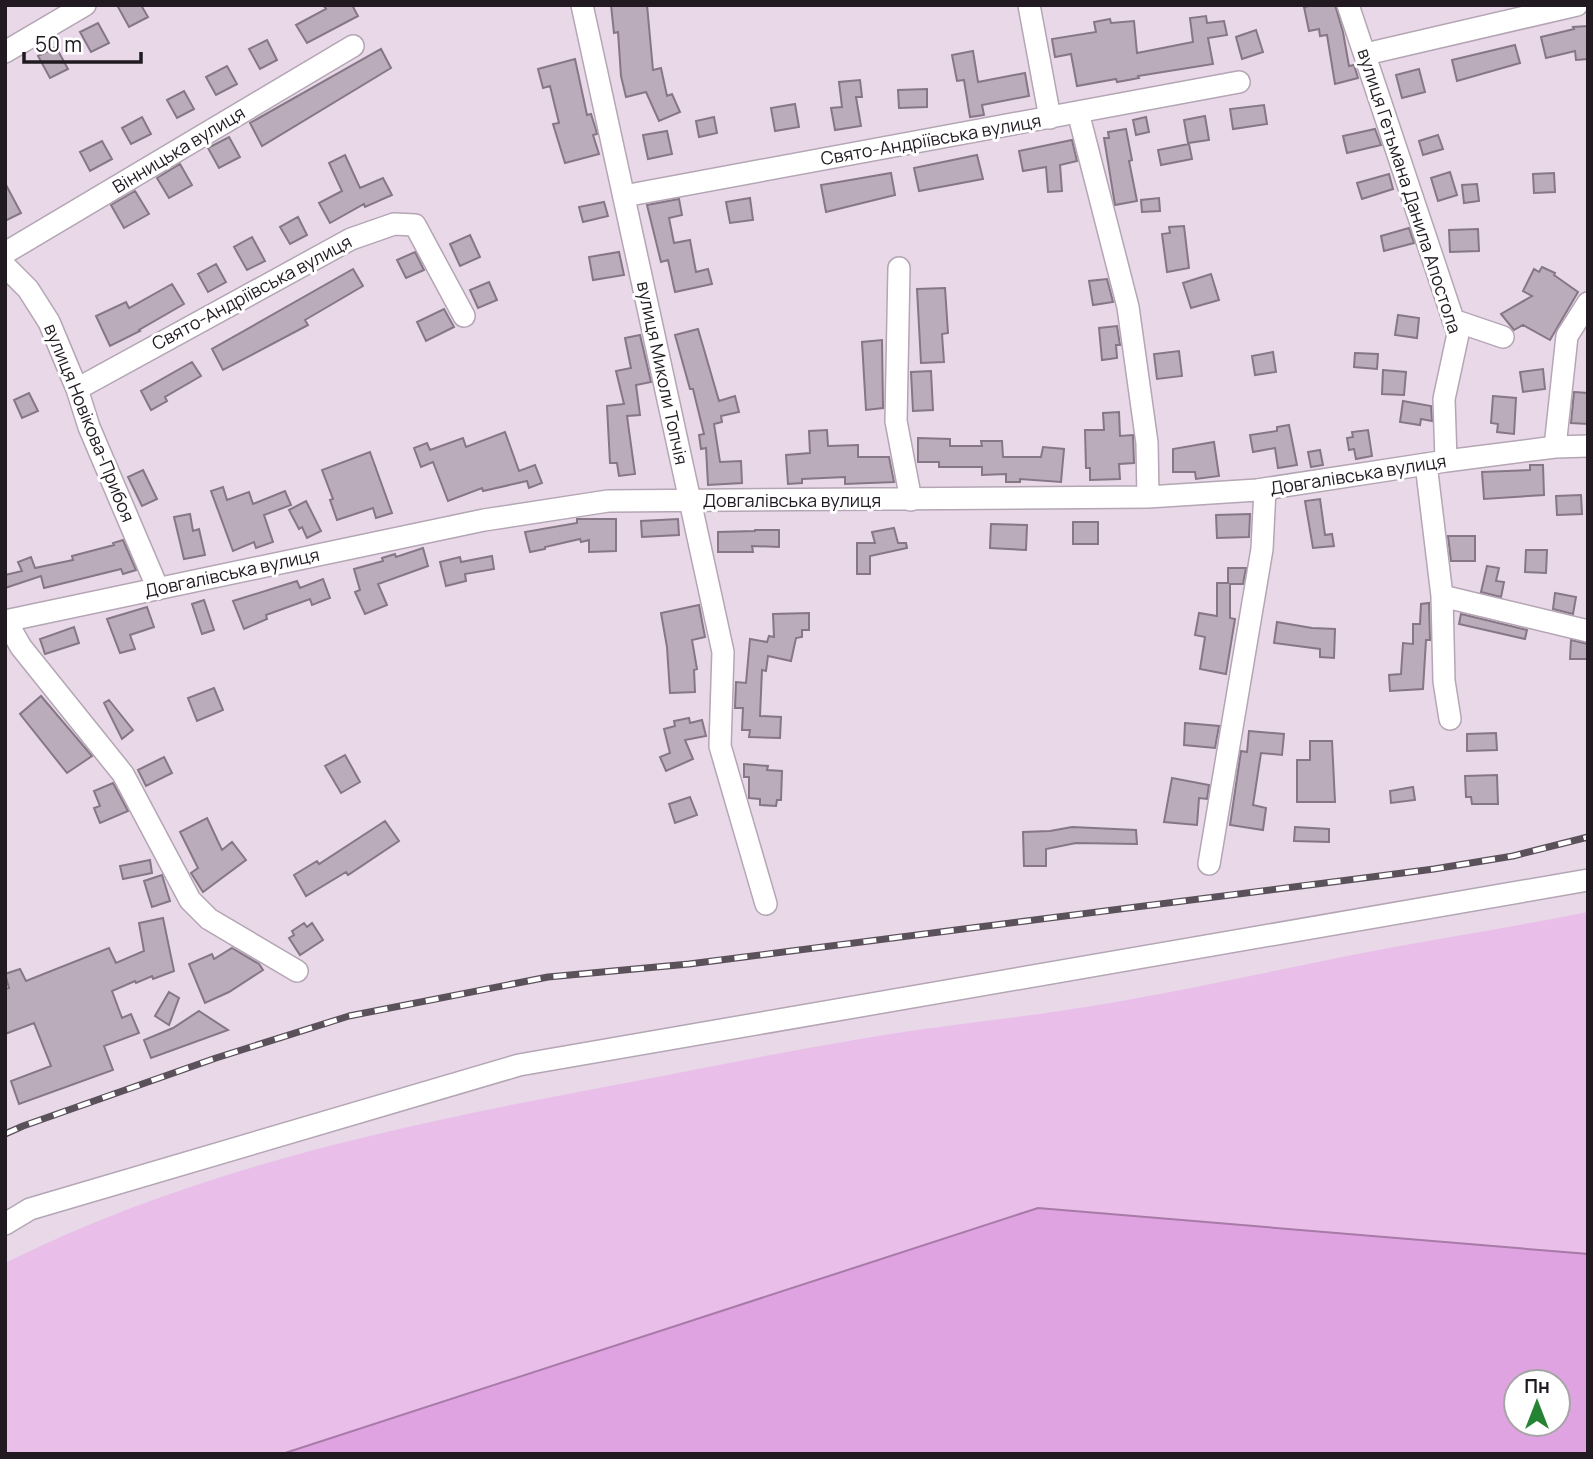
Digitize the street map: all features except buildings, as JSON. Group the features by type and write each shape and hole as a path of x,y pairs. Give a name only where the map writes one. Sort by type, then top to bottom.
{"street":[{"path":"5,52 85,5"},
{"name":"вулиця Миколи Топчія","path":"582,5 723,652 720,746 766,904"},
{"path":"1029,5 1050,118"},
{"name":"вулиця Гетьмана Данила Апостола","path":"1348,5 1458,334 1444,399 1436,463 1444,681 1450,719"},
{"path":"1366,54 1577,5"},
{"name":"Вінницька вулиця","path":"5,253 353,46"},
{"name":"Свято-Андріївська вулиця","path":"624,196 1239,82"},
{"path":"1078,112 1128,307 1147,443 1148,497"},
{"name":"Свято-Андріївська вулиця","path":"77,389 316,257 351,239 394,224 415,225 464,316"},
{"name":"вулиця Новікова-Прибоя","path":"5,266 28,289 49,323 77,389 89,427 158,589"},
{"path":"899,268 896,421 911,500"},
{"path":"1555,447 1567,336 1588,303"},
{"path":"1454,320 1503,337"},
{"name":"Довгалівська вулиця","path":"6,621 484,520 608,502 1148,497 1265,489 1555,447 1588,446"},
{"path":"1209,864 1262,549 1265,489"},
{"path":"1442,596 1588,631"},
{"path":"6,621 21,648 123,774 190,900 209,919 297,971"},
{"path":"5,1224 30,1209 519,1065 1588,880"}],"shaded area":[{"path":"1588,912 1588,1254 1038,1208 282,1454 5,1454 5,1263 76,1230 221,1177 296,1155 447,1118 769,1055 1136,998 1377,950"},
{"path":"1038,1208 1588,1254 1588,1454 282,1454"}],"railway":[{"path":"5,1134 216,1058 349,1016 548,977 689,964 1434,869 1513,856 1588,837"}]}
